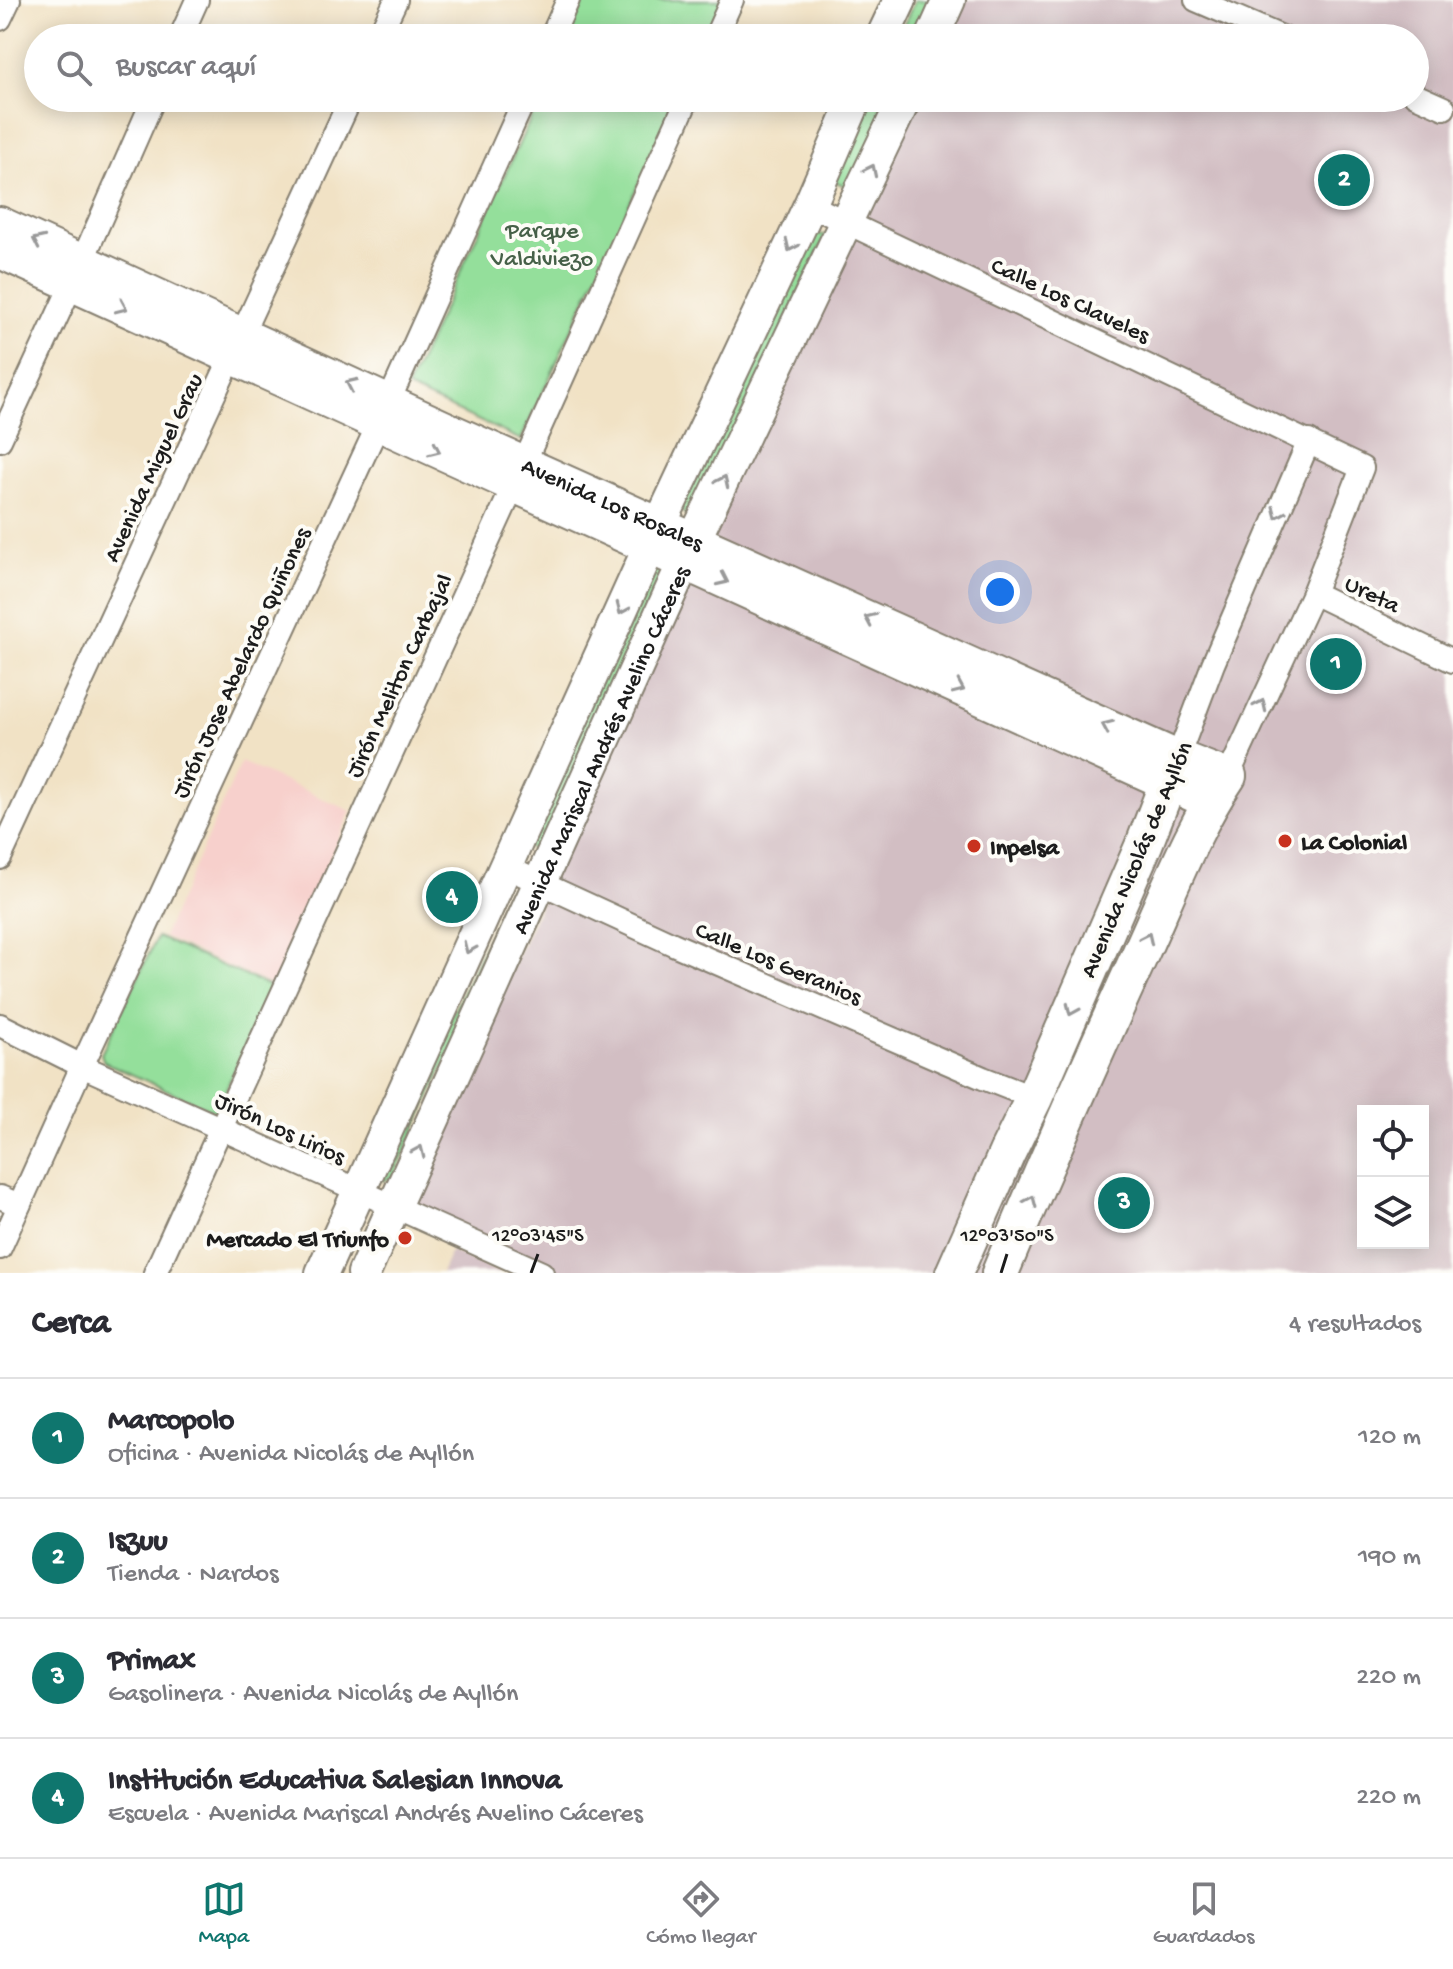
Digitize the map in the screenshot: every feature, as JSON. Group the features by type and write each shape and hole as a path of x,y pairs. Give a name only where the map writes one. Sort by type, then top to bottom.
{"main road":[{"name":"Avenida Nicolás de Ayllón","path":"954,1273 1140,856 1174,770"},
{"name":"Avenida Nicolás de Ayllón","path":"1000,1273 1088,1067 1219,789"}],"street":[{"path":"0,19 9,0"},
{"path":"186,24 197,0"},
{"path":"385,24 396,0"},
{"path":"557,24 568,0"},
{"path":"721,24 732,0"},
{"path":"889,24 900,0"},
{"path":"938,24 949,0"},
{"path":"1196,0 1252,24"},
{"path":"1429,101 1444,108"},
{"path":"0,440 148,112"},
{"name":"Avenida Miguel Grau","path":"0,858 345,112"},
{"name":"Jirón Jose Abelardo Quiñones","path":"0,1248 10,1201 82,1066 384,413 519,112"},
{"name":"Jirón Meliton Carbajal","path":"155,1273 682,112"},
{"name":"Avenida Mariscal Andrés Avelino Cáceres","path":"322,1273 850,112"},
{"name":"Avenida Mariscal Andrés Avelino Cáceres","path":"364,1273 689,551 898,112"},
{"name":"Calle Los Claveles","path":"810,205 1362,468"},
{"name":"Avenida Los Rosales","path":"0,223 77,273 1219,789"},
{"name":"Avenida Los Rosales","path":"0,252 77,273"},
{"name":"Avenida Nicolás de Ayllón","path":"1174,770 1213,664 1309,441"},
{"name":"Avenida Nicolás de Ayllón","path":"1219,789 1313,593 1362,468"},
{"name":"Ureta","path":"1313,593 1453,661"},
{"name":"Calle Los Geranios","path":"506,867 673,944 1034,1098"},
{"name":"Jirón Los Lirios","path":"0,1025 82,1066 542,1273"}],"shaded area":[{"path":"953,0 1453,0 1453,1273 528,1273 399,1216 901,112 1429,112 1429,24 942,24"},
{"path":"241,762 351,811 273,986 163,937"},
{"path":"451,1251 501,1273 441,1273"}],"green space":[{"path":"585,0 723,0 712,24 574,24"},
{"path":"915,0 937,0 926,24 904,24"},
{"name":"Parque Valdiviezo","path":"534,112 672,112 521,440 407,388"},
{"path":"865,112 888,112 853,190 834,181"},
{"path":"810,234 826,235 692,521 680,509"},
{"path":"655,562 670,571 541,853 524,845"},
{"path":"510,890 523,891 394,1176 383,1181 381,1168"},
{"path":"157,937 271,987 216,1112 104,1062 101,1054"}],"place":[{"name":"Iszuu","path":"1344,180"},
{"name":"Marcopolo","path":"1336,664"},
{"name":"La Colonial","path":"1285,841"},
{"name":"Inpelsa","path":"974,846"},
{"name":"Institución Educativa Salesian Innova","path":"452,897"},
{"name":"Primax","path":"1124,1203"},
{"name":"Mercado El Triunfo","path":"405,1238"}]}
